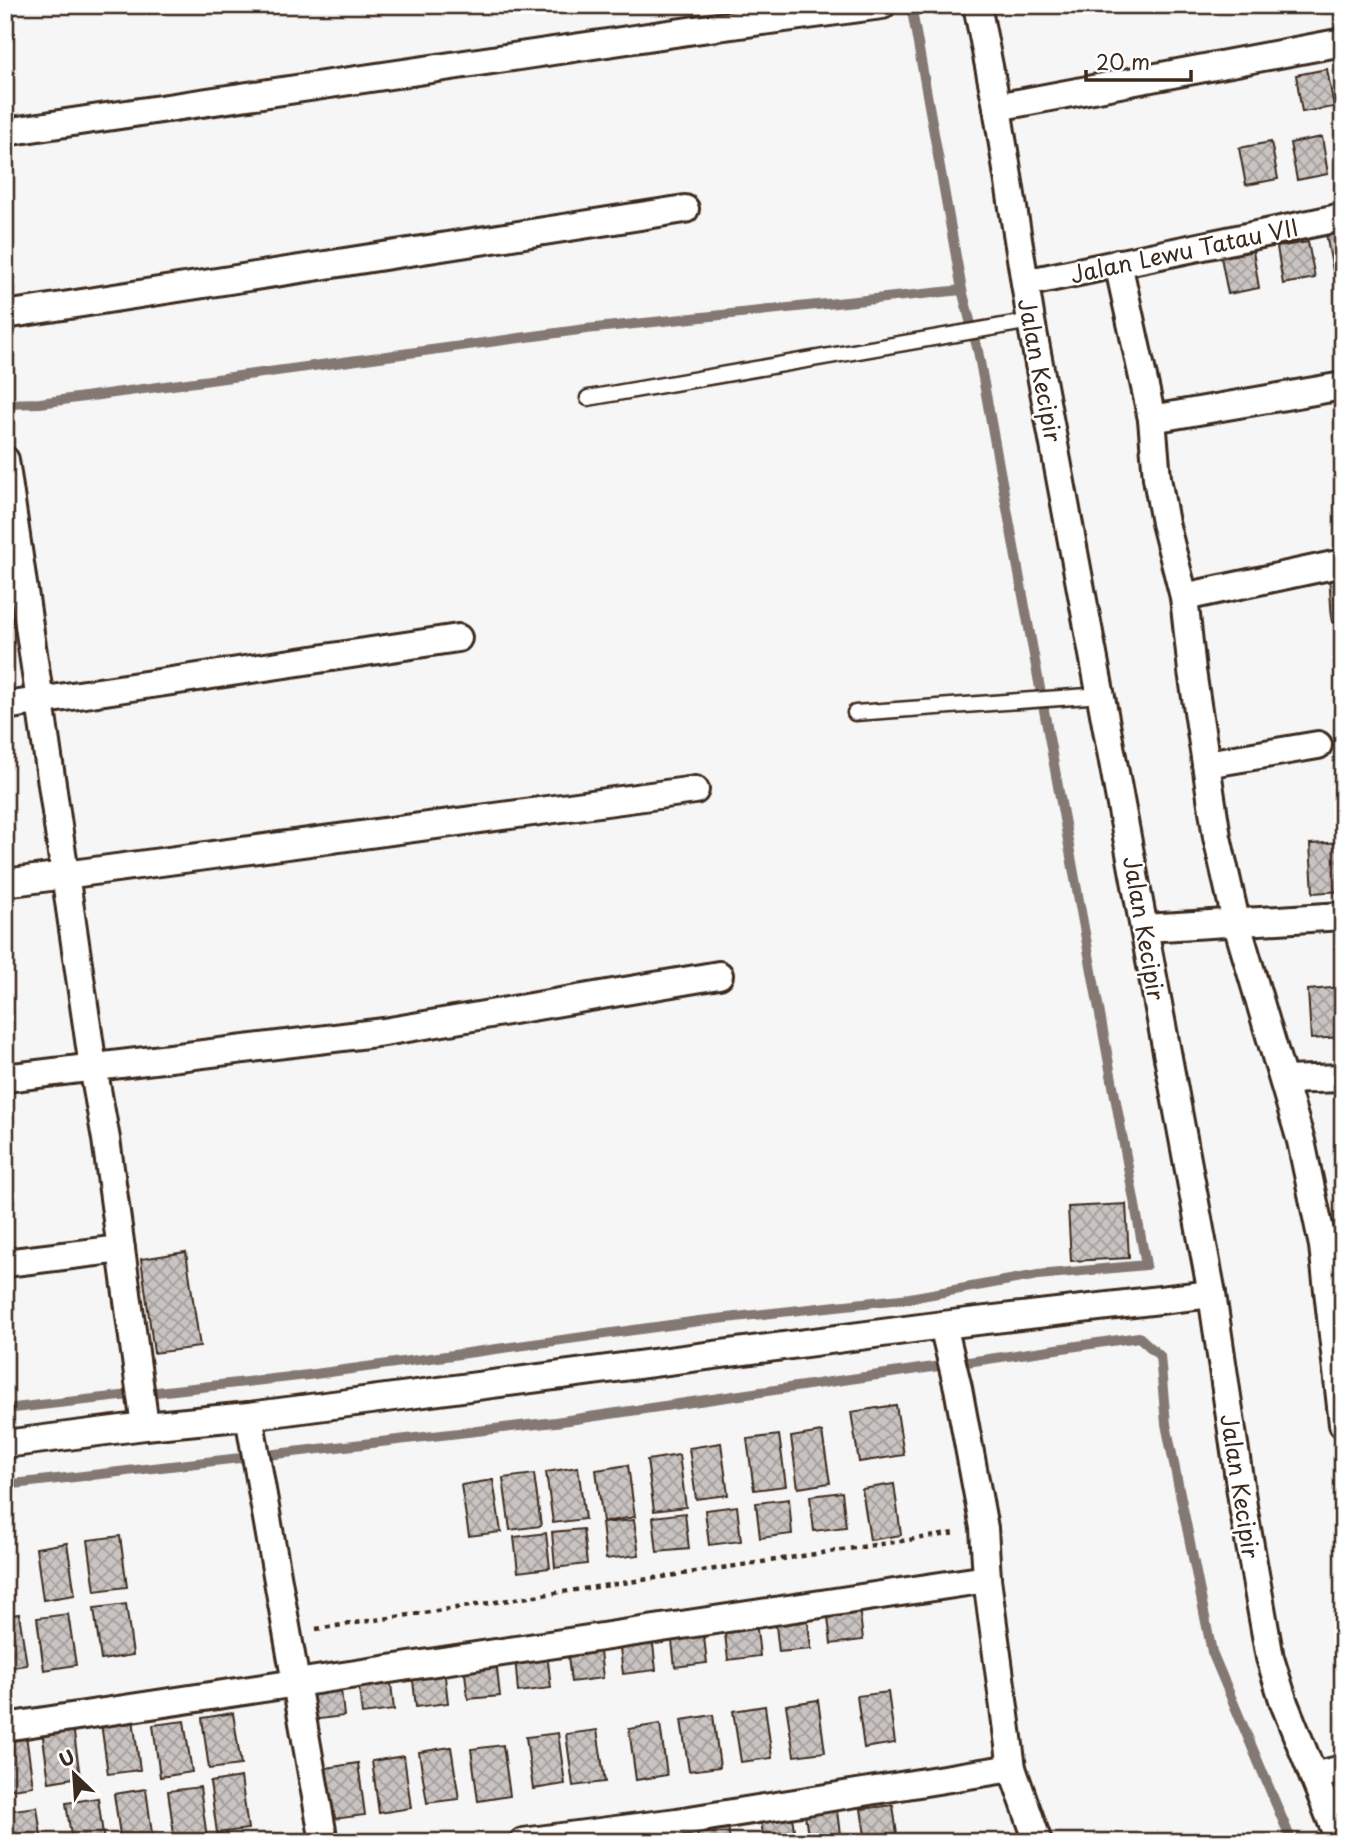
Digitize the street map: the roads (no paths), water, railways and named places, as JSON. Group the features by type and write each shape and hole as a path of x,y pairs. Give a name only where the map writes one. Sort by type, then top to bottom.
{"street":[{"path":"5,131 694,18 883,5"},
{"name":"Jalan Kecipir","path":"977,5 997,107 1024,283 1212,1294 1243,1507 1270,1658 1284,1703 1339,1842"},
{"path":"997,107 1343,42"},
{"path":"5,315 685,209"},
{"name":"Jalan Lewu Tatau VII","path":"1024,283 1343,217"},
{"path":"1118,263 1152,419 1159,489 1184,597 1192,671 1217,836 1236,921 1333,1245 1343,1424"},
{"path":"1152,419 1343,386"},
{"path":"5,460 10,521 67,875 143,1415"},
{"path":"1184,597 1343,564"},
{"path":"5,706 458,638"},
{"path":"1206,764 1318,745"},
{"path":"5,883 695,790"},
{"path":"1145,928 1343,916"},
{"path":"5,1078 384,1032 719,975"},
{"path":"1284,1080 1343,1078"},
{"path":"5,1263 121,1249"},
{"path":"5,1444 143,1415 249,1416 945,1336 1212,1294"},
{"path":"945,1336 958,1388 984,1528 987,1579 1012,1768 1038,1842"},
{"path":"249,1416 324,1842"},
{"path":"5,1727 987,1579"},
{"path":"523,1842 677,1822 1012,1768"},
{"path":"1313,1776 1343,1769"}],"lane":[{"path":"588,398 1031,321"},
{"path":"855,713 1102,695"}],"waterway":[{"path":"5,404 40,403 586,329 962,290 911,5"},
{"path":"5,1409 308,1375 699,1321 910,1298 1038,1275 1146,1265 978,351 962,290"},
{"path":"5,1485 555,1422 1139,1337 1160,1356 1166,1424 1212,1652 1292,1842"}]}
